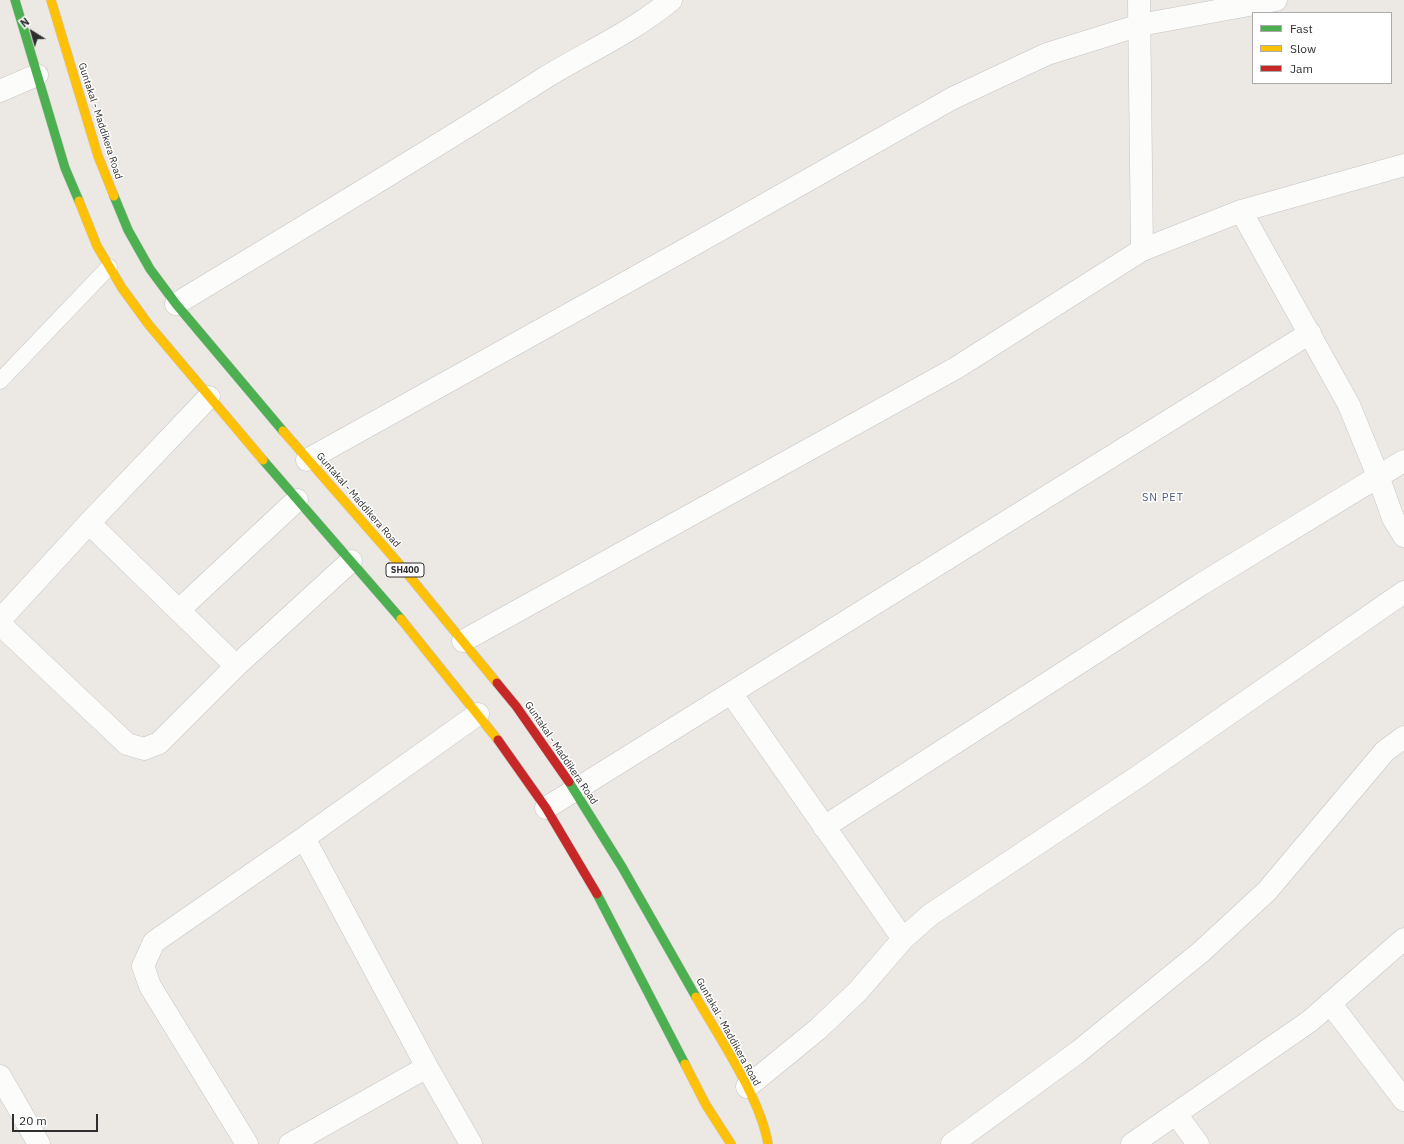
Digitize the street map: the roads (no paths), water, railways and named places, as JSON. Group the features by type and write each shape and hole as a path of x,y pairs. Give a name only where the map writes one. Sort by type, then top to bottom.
{"main road":[{"path":"15,0 36,75 65,168 97,246 122,288 149,325 297,500 350,560 478,714 546,808 592,884 706,1106 731,1144"},
{"name":"Guntakal - Maddikera Road","path":"51,0 98,156 128,230 150,269 176,304 307,460 401,566 516,706 574,789 622,866 747,1087 766,1131 768,1144"}],"street":[{"path":"176,304 451,137 558,70 656,13 671,0"},
{"path":"1139,0 1142,250"},
{"path":"307,460 695,244 953,98 1047,54 1140,25 1276,0"},
{"path":"0,91 36,75"},
{"path":"463,641 956,368 1142,250 1241,211 1404,165"},
{"path":"1241,211 1349,405 1378,476 1393,518 1404,536"},
{"path":"546,808 574,789 1310,333"},
{"path":"0,620 88,522 210,397"},
{"path":"824,827 1200,585 1404,461"},
{"path":"179,610 297,500"},
{"path":"88,522 236,666"},
{"path":"0,624 127,744 144,749 159,743 236,666 350,560"},
{"path":"747,1087 818,1029 858,992 903,939 930,915 1139,776 1404,592"},
{"path":"731,693 903,939"},
{"path":"246,1144 150,986 143,966 154,942 304,838 478,714"},
{"path":"952,1144 1078,1052 1201,952 1267,891 1385,751 1404,737"},
{"path":"304,838 427,1067 471,1144"},
{"path":"1132,1144 1310,1021 1404,939"},
{"path":"1330,1003 1404,1100"},
{"path":"290,1144 427,1067"},
{"path":"0,1076 39,1144"},
{"path":"1176,1114 1198,1144"}],"lane":[{"path":"0,381 109,267"}],"district":[{"name":"SN PET","path":"1163,498"}]}
